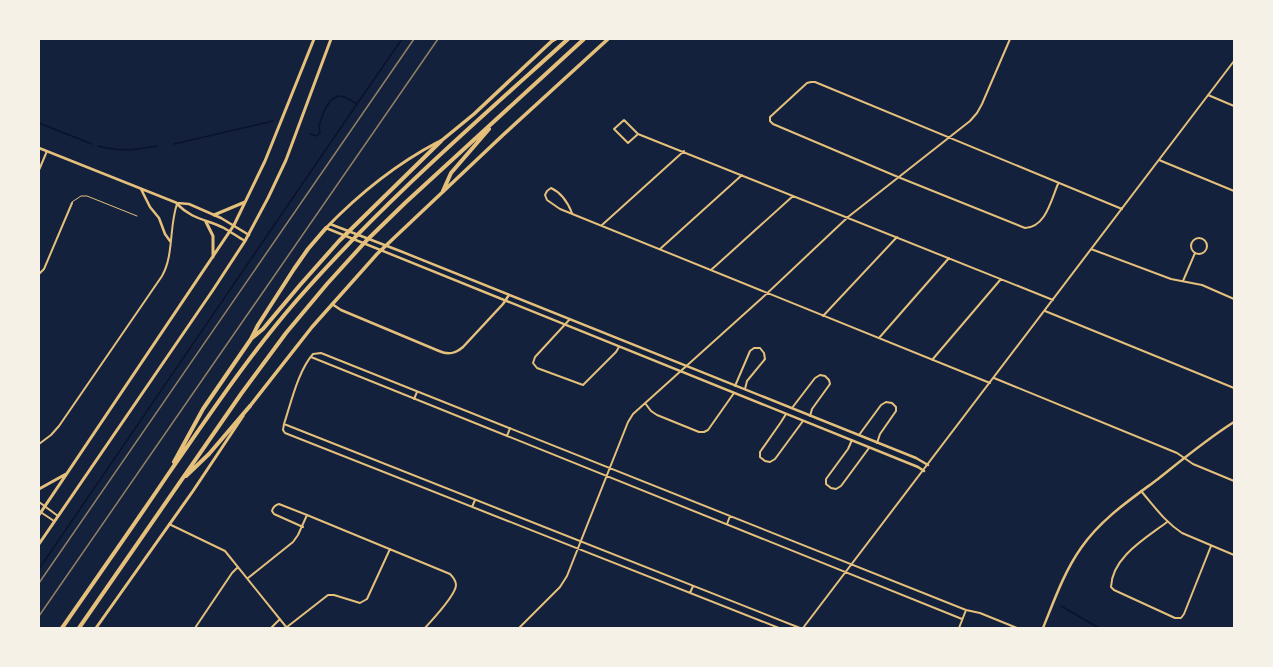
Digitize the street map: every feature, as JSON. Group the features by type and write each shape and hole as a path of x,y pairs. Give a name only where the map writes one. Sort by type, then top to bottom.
{"highway":[{"path":"62,628 246,364 290,309 327,266 405,188 568,39"},
{"path":"79,628 260,366 327,284 366,241 405,203 584,39"},
{"path":"443,191 451,173 498,118"},
{"path":"251,339 262,329 345,235 441,141"},
{"path":"164,481 203,409 251,339 258,325 294,269 326,228"},
{"path":"180,482 209,454 250,406"}],"main road":[{"path":"40,513 234,225 271,148 314,39"},
{"path":"39,544 216,286 249,235 286,160 331,39"},
{"path":"326,228 346,208 372,186 426,148 441,141 474,114 554,39"},
{"path":"96,628 218,455 250,406 304,336 381,250 608,39"},
{"path":"214,215 245,202"},
{"path":"206,222 213,236 213,257"},
{"path":"39,489 68,473"}],"street":[{"path":"519,628 560,587 567,576 629,420 634,412 848,218 970,120 977,113 1010,39"},
{"path":"284,424 802,628 924,471 1234,61"},
{"path":"1058,184 1042,220 1031,228 1025,228 898,177 773,124 770,121 770,117 807,83 811,82 1122,209"},
{"path":"1208,95 1234,106"},
{"path":"638,134 628,143 614,129 624,120 638,134 684,151 1053,300"},
{"path":"39,148 177,203 189,204 234,225 249,235"},
{"path":"39,170 47,151"},
{"path":"602,225 684,151"},
{"path":"1159,160 1234,190"},
{"path":"660,249 742,175"},
{"path":"572,213 565,199 557,191 551,188 547,191 545,195 547,200 560,208 572,213 602,225 823,316 990,383"},
{"path":"141,189 150,207 159,218 165,234 170,241"},
{"path":"711,270 794,195"},
{"path":"39,274 44,269 72,203"},
{"path":"177,203 185,212 206,222 217,224 245,241"},
{"path":"39,444 47,439 59,426 164,272 167,263 172,220 177,203"},
{"path":"330,224 745,389 922,461 928,465"},
{"path":"326,228 870,447 918,467 924,471"},
{"path":"823,316 898,237"},
{"path":"1196,238 1202,238 1206,242 1206,249 1203,253 1195,254 1191,250 1192,241 1196,238"},
{"path":"1091,249 1171,278 1202,285 1234,299"},
{"path":"1183,281 1195,254"},
{"path":"879,338 949,258"},
{"path":"932,360 1001,279"},
{"path":"332,304 341,310 439,351 451,354 457,352 463,347 509,295"},
{"path":"1045,311 1234,388"},
{"path":"570,319 534,359 533,363 537,368 583,385 616,352 620,346"},
{"path":"735,386 750,351 754,348 760,348 764,353 765,358 747,381 745,389"},
{"path":"779,628 285,433 283,430 284,424 306,364 316,353 321,353 852,565 966,610 980,612 1017,628"},
{"path":"311,357 962,619"},
{"path":"792,408 816,377 822,375 825,376 828,378 830,384 812,409 810,416"},
{"path":"994,378 1177,453 1193,464 1234,481"},
{"path":"414,398 417,392"},
{"path":"645,403 651,411 657,415 694,430 704,432 708,430 734,393"},
{"path":"858,435 881,405 886,402 890,402 895,405 896,411 879,436 877,443"},
{"path":"786,414 760,452 760,457 765,461 770,462 775,459 804,421"},
{"path":"1043,628 1070,565 1081,548 1106,519 1184,458 1234,422"},
{"path":"507,436 510,428"},
{"path":"852,440 848,449 826,479 826,484 831,488 836,489 841,486 870,447"},
{"path":"1141,491 1166,522 1182,533 1234,555"},
{"path":"472,507 475,500"},
{"path":"39,502 58,516"},
{"path":"302,527 274,514 272,511 275,505 279,504 307,515 450,574 455,580 456,586 452,595 425,628"},
{"path":"40,513 54,521"},
{"path":"248,578 293,542 307,515"},
{"path":"727,524 730,516"},
{"path":"1166,522 1123,557 1117,566 1111,582 1111,587 1114,590 1175,618 1181,618 1184,614 1211,546"},
{"path":"169,524 221,548 228,553 287,628 328,595 334,594 360,603 367,599 390,549"},
{"path":"195,628 232,573 238,567"},
{"path":"690,593 693,586"},
{"path":"959,628 966,610"},
{"path":"270,628 280,620"}],"lane":[{"path":"72,203 81,196 87,196 137,216"}],"waterway":[{"path":"310,134 316,136 320,133 319,125 325,109 331,100 338,96 345,97 357,104 402,39"},
{"path":"39,569 357,104"},
{"path":"174,144 273,121"},
{"path":"39,123 92,144"},
{"path":"98,146 128,150 157,146"},
{"path":"1061,606 1099,628"}],"railway":[{"path":"39,583 414,39"},
{"path":"39,616 438,39"}]}
